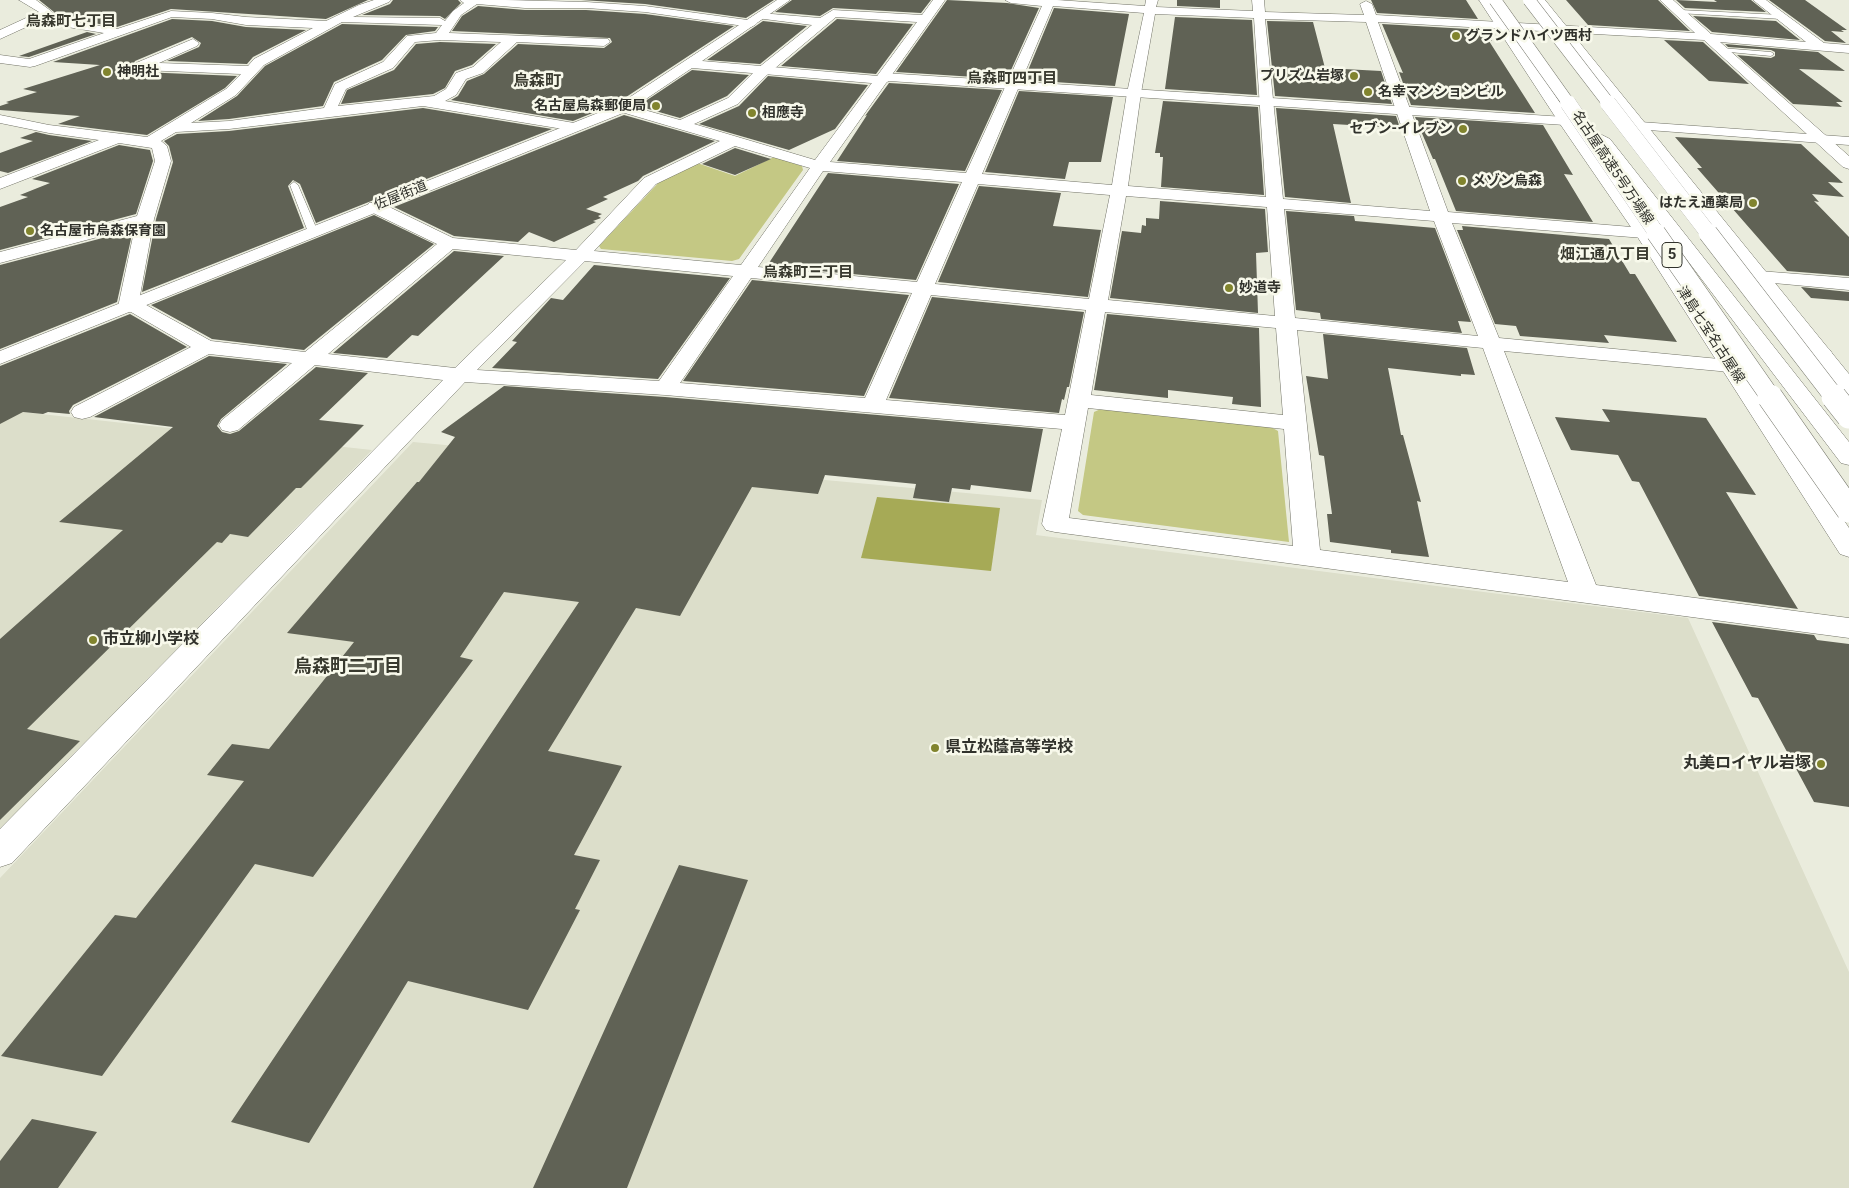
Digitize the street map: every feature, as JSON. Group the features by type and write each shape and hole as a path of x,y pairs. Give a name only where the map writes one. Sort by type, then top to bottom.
{"main road":[{"path":"0,35 47,13 30,1 24,0"},
{"path":"150,142 231,92 260,62 332,22 363,7 386,0"},
{"name":"佐屋街道","path":"0,358 623,108 784,0"},
{"path":"665,388 819,166 884,79 939,0"},
{"path":"1011,0 1259,8 1372,18 1707,37 1849,49"},
{"path":"1365,0 1441,217 1586,594"},
{"name":"津島七宝名古屋線","path":"1485,0 1565,121 1644,233 1849,548"},
{"name":"名古屋高速5号万場線","path":"1494,0 1597,130 1643,214 1849,510"},
{"path":"1512,0 1540,39"},
{"name":"名古屋高速5号万場線","path":"1529,0 1849,416"},
{"path":"1539,0 1849,388"},
{"path":"1666,0 1849,164"},
{"path":"1758,0 1842,62"},
{"path":"440,36 451,20 470,1 525,5 576,2 645,10 822,22"},
{"path":"873,405 1050,1"},
{"path":"1152,5 1134,93 1119,190 1055,524 1849,628"},
{"path":"1259,8 1307,556"},
{"path":"681,125 733,101 764,71 833,13 924,19"},
{"path":"0,59 30,62 171,14 212,16 246,21 332,22 469,19"},
{"path":"34,18 120,32"},
{"path":"329,112 340,87 373,74 388,65 410,39 440,36 604,42"},
{"path":"175,128 229,125 423,101 446,96 451,92 461,76 478,70 505,44 516,38"},
{"path":"193,43 141,66 252,70"},
{"path":"690,64 884,79 1012,85 1565,121"},
{"path":"423,101 575,127"},
{"path":"623,108 819,166 1644,233"},
{"path":"0,119 27,125 150,142 159,146 163,161 145,219 130,306 206,347 460,375 665,388 873,405 1076,411 1295,423"},
{"path":"0,134 27,125"},
{"path":"1640,126 1849,140"},
{"path":"1597,130 1658,194 1735,290 1822,353"},
{"path":"1597,130 1849,458"},
{"path":"0,184 118,138"},
{"path":"0,852 460,375 580,256 650,181 733,141"},
{"path":"375,207 449,243 1730,366"},
{"path":"0,258 145,219"},
{"path":"230,425 449,243"},
{"path":"1759,277 1849,284"},
{"path":"82,412 206,347"}],"lane":[{"path":"1728,11 1779,15"},
{"path":"1680,12 1779,15"},
{"path":"1722,50 1772,54"},
{"path":"294,185 313,232"}],"shaded area":[{"path":"774,157 802,166 803,170 739,259 732,261 601,249 599,246 662,179 697,163 735,176"},
{"path":"1103,408 1269,426 1278,431 1289,542 1083,515 1078,511 1094,412"},
{"name":"市立柳小学校","path":"4,410 372,450 0,829 0,412"},
{"name":"県立松蔭高等学校","path":"413,442 1042,500 1036,535 1688,618 1849,972 1849,1188 0,1188 0,878"},
{"path":"877,497 1000,508 991,571 861,558"}],"building":[{"path":"39,0 368,0 326,19 171,9 117,27 52,16 54,12"},
{"path":"393,0 458,0 461,3 445,19 440,16 362,15 390,4"},
{"path":"581,0 774,0 746,18 645,4"},
{"path":"792,0 931,0 921,13 833,8 820,16 775,12"},
{"path":"947,0 1007,3 1039,8 1007,79 896,72"},
{"path":"1177,0 1220,0 1220,8 1177,6"},
{"path":"1371,0 1466,0 1478,19 1377,13"},
{"path":"1566,0 1658,0 1690,31 1588,25"},
{"path":"1676,0 1717,2 1714,0 1751,0 1766,12 1685,8"},
{"path":"1769,0 1805,0 1847,30 1841,30 1844,32 1831,31 1846,43 1825,41"},
{"path":"478,6 525,10 586,10 645,14 734,26 617,103 573,121 451,100 458,96 467,81 484,74 518,44 604,48 612,42 610,38 452,31 462,16"},
{"path":"1054,8 1129,14 1115,86 1024,80"},
{"path":"1693,16 1776,21 1800,40 1712,32"},
{"path":"1175,17 1252,20 1257,95 1165,89"},
{"path":"172,19 212,21 246,27 306,30 253,57 247,64 167,61 199,47 201,43 192,37 135,61 133,65 134,70 141,72 237,76 225,88 147,135 58,124 80,116 0,110 0,106 9,103 6,102 37,92 23,89 100,65 53,62"},
{"path":"837,19 913,24 876,74 781,66"},
{"path":"763,21 807,26 760,64 707,60"},
{"path":"1267,21 1313,22 1325,68 1381,71 1392,104 1275,96"},
{"path":"342,24 438,27 435,31 406,35 382,60 334,82 323,106 229,119 198,121 237,96 265,66"},
{"path":"1382,24 1485,30 1492,41 1489,41 1535,113 1411,105 1399,72 1403,73"},
{"path":"87,32 96,34 29,57 19,56"},
{"path":"1664,40 1703,42 1749,84 1709,81"},
{"path":"440,42 496,44 472,65 455,71 445,88 433,94 341,104 347,90 394,70 416,44"},
{"path":"1725,44 1818,52 1845,71 1799,69 1843,102 1836,102 1842,107 1793,104 1737,55 1771,58 1775,56 1775,52 1771,50 1728,47"},
{"path":"692,70 749,75 727,96 680,118 638,106"},
{"path":"768,76 868,85 835,129 789,150 699,124 739,106"},
{"path":"889,83 1002,90 965,171 837,161 867,115 865,116"},
{"path":"1019,91 1113,97 1101,162 1069,162 1065,179 985,172"},
{"path":"1163,101 1258,107 1264,195 1161,187 1163,157 1160,157 1160,153 1155,153"},
{"path":"423,108 552,129 316,223 300,184 293,180 288,186 304,228 142,292 156,219 173,162 169,146 164,141 177,134 229,131"},
{"path":"1276,108 1396,116 1400,128 1333,124 1351,203 1285,197"},
{"path":"624,115 715,141 603,197 608,199 586,209 602,214 598,216 601,218 554,242 529,232 518,242 454,236 394,207"},
{"path":"1415,117 1543,125 1573,175 1564,174 1593,222 1456,211 1435,159 1433,159"},
{"path":"36,132 92,141 8,173 0,171 0,153 33,141 20,138"},
{"path":"1675,137 1801,144 1843,183 1828,182 1844,197 1812,194 1819,202 1814,201 1849,237 1849,276 1787,271 1697,168 1702,168"},
{"path":"119,145 150,150 153,161 136,214 0,250 0,207 28,197 20,195 50,183 32,179"},
{"path":"735,148 771,159 735,175 702,164"},
{"path":"828,173 959,184 916,280 767,266"},
{"path":"979,186 1061,193 1053,226 1101,230 1088,297 938,282"},
{"path":"1160,201 1265,209 1268,252 1256,253 1258,313 1110,298 1122,231 1141,233 1142,225 1146,226 1146,218 1159,219"},
{"path":"1286,211 1354,216 1355,221 1435,228 1471,322 1458,321 1462,333 1321,319 1320,313 1296,310"},
{"path":"374,215 434,244 304,350 212,339 151,305"},
{"path":"1462,226 1609,239 1630,274 1635,274 1677,342 1604,335 1609,343 1520,336 1516,326 1495,324 1457,230 1463,230"},
{"path":"133,230 117,302 0,349 0,265"},
{"path":"454,251 504,256 418,336 412,335 387,358 333,353"},
{"path":"594,265 730,278 658,379 492,368 517,342 512,341 551,298 563,300"},
{"path":"752,280 909,295 864,396 683,381"},
{"path":"1801,287 1849,292 1849,301 1811,298"},
{"path":"932,297 1084,312 1069,387 1067,387 1064,400 1062,399 1059,413 889,398"},
{"path":"130,314 187,347 73,405 69,411 70,414 23,412 0,424 0,366"},
{"path":"1107,314 1259,328 1261,407 1232,404 1233,397 1168,390 1168,398 1094,390"},
{"path":"1323,334 1467,348 1475,375 1461,374 1461,376 1388,368 1401,435 1403,435 1421,502 1417,501 1429,557 1391,553 1391,550 1330,542 1327,514 1332,514 1324,456 1319,455 1306,376 1328,379"},
{"path":"209,356 287,364 221,419 217,426 222,432 230,434 239,431 316,367 368,373 319,420 364,425 301,488 296,488 248,537 230,534 222,543 217,542 27,729 80,741 0,820 0,639 123,530 59,522 173,427 94,417"},
{"path":"504,386 665,397 1043,429 1031,492 971,485 970,490 952,488 949,502 913,498 916,484 825,475 818,494 752,487 680,616 636,608 548,751 622,766 574,855 600,860 575,909 580,910 528,1010 408,981 309,1143 231,1122 579,602 504,592 460,657 473,660 313,877 255,864 102,1076 1,1056 115,915 136,918 244,781 207,775 232,744 269,749 354,642 287,633 417,482 419,482 455,437 441,432"},
{"path":"1602,409 1706,418 1756,495 1726,492 1798,609 1699,596 1639,482 1632,481 1618,455 1571,450 1555,417 1610,422"},
{"name":"丸美ロイヤル岩塚","path":"1712,622 1814,635 1817,640 1849,644 1849,807 1814,802 1758,698 1752,697"},
{"path":"679,865 748,880 627,1188 533,1188"},
{"path":"32,1119 97,1132 58,1188 0,1188 0,1161"}],"place":[{"name":"グランドハイツ西村","path":"1456,36"},
{"name":"神明社","path":"107,72"},
{"name":"プリズム岩塚","path":"1354,76"},
{"name":"名幸マンションビル","path":"1368,92"},
{"name":"名古屋烏森郵便局","path":"656,106"},
{"name":"相應寺","path":"752,113"},
{"name":"セブン-イレブン","path":"1463,129"},
{"name":"メゾン烏森","path":"1462,181"},
{"name":"はたえ通薬局","path":"1753,203"},
{"name":"名古屋市烏森保育園","path":"30,231"},
{"name":"妙道寺","path":"1229,288"},
{"name":"市立柳小学校","path":"93,640"},
{"name":"県立松蔭高等学校","path":"935,748"},
{"name":"丸美ロイヤル岩塚","path":"1821,764"}],"district":[{"name":"烏森町七丁目","path":"71,22"},
{"name":"烏森町四丁目","path":"1012,79"},
{"name":"烏森町","path":"537,82"},
{"name":"畑江通八丁目","path":"1605,255"},
{"name":"烏森町三丁目","path":"808,273"},
{"name":"烏森町二丁目","path":"348,667"}]}
